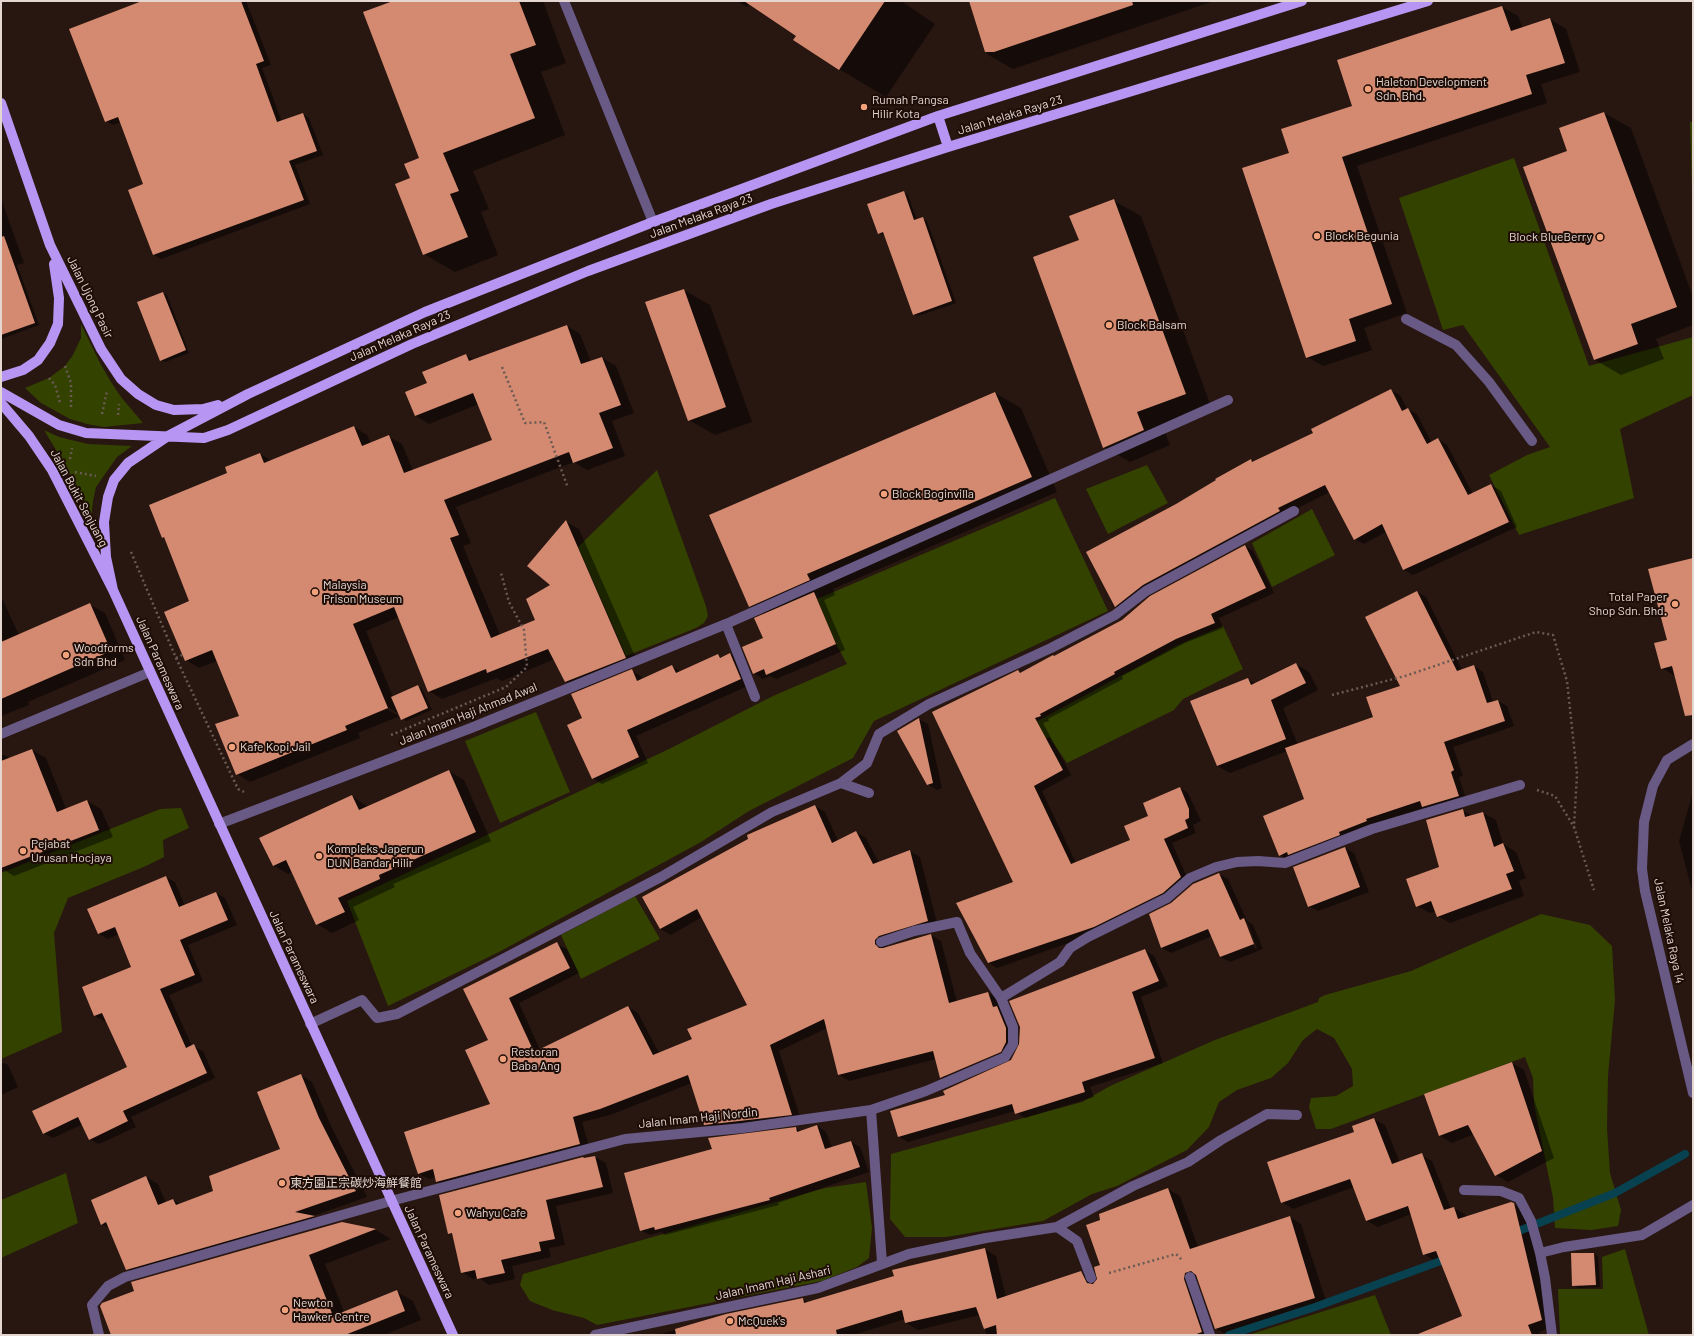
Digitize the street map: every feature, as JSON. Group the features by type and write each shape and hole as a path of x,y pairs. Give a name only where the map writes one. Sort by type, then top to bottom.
{"main road":[{"name":"Jalan Melaka Raya 23","path":"237,400 425,312 653,222 938,116 1302,1"},
{"name":"Jalan Melaka Raya 23","path":"1,392 59,425 86,433 204,438 228,430 412,344 588,271 800,194 948,147 1428,1"},
{"name":"Jalan Ujong Pasir","path":"1,103 50,245 101,349 121,379 138,394 156,405 174,410 203,409 237,400"},
{"path":"938,116 948,147"},
{"path":"1,377 23,370 38,360 50,343 58,324 59,298 57,275 50,245"},
{"path":"113,590 106,557 104,522 108,497 114,480 128,463 168,436 237,400"},
{"name":"Jalan Bukit Senjuang","path":"1,403 29,436 52,470 113,590"},
{"name":"Jalan Parameswara","path":"113,590 453,1335"}],"street":[{"path":"564,1 653,222"},
{"path":"1406,319 1456,345 1490,382 1532,441"},
{"name":"Jalan Imam Haji Ahmad Awal","path":"219,824 471,728 726,624 1228,400"},
{"path":"310,1024 362,1000 378,1018 397,1014 661,877 772,812 841,783 867,764 879,734 922,708 1051,648 1115,615 1146,591 1294,511"},
{"path":"726,624 755,696"},
{"path":"1,734 150,672"},
{"name":"Jalan Melaka Raya 14","path":"1693,744 1667,760 1653,786 1644,822 1642,869 1645,892 1693,1092"},
{"path":"841,783 869,793"},
{"path":"881,942 957,922 970,952 1000,998 1060,962 1070,948 1088,937 1167,898 1190,878 1216,867 1251,861 1285,863 1372,829 1520,785"},
{"name":"Jalan Imam Haji Nordin","path":"96,1334 92,1305 108,1286 124,1277 391,1201 625,1139 743,1128 871,1110 926,1091 1005,1057 1013,1044 1013,1027 1000,998"},
{"path":"871,1110 882,1264"},
{"path":"1091,1278 1077,1241 1056,1228 1133,1186 1188,1162 1221,1140 1267,1114 1297,1115"},
{"path":"1464,1190 1501,1191 1519,1198 1532,1221 1540,1254 1545,1278 1552,1335"},
{"path":"1540,1254 1564,1247 1642,1235 1693,1205"},
{"name":"Jalan Imam Haji Ashari","path":"595,1335 818,1288 909,1254 986,1238 1056,1228"},
{"path":"1190,1277 1209,1334"}],"path":[{"path":"65,366 71,383 71,413"},
{"path":"502,367 525,424 544,422 568,488"},
{"path":"49,378 59,395 59,409"},
{"path":"103,420 103,403 109,386"},
{"path":"118,421 120,402"},
{"path":"69,463 74,440"},
{"path":"68,470 102,477"},
{"path":"131,552 176,658 238,789 249,794"},
{"path":"388,736 506,687 527,667 524,630 509,602 501,573"},
{"path":"1332,695 1405,676 1536,632 1553,635 1567,681 1577,774 1574,827"},
{"path":"176,658 182,655"},
{"path":"1520,785 1555,796 1574,827 1594,890"},
{"path":"1091,1278 1176,1254 1184,1261 1190,1277"}],"green space":[{"path":"1690,122 1693,122 1693,226"},
{"path":"1514,158 1589,366 1693,337 1693,395 1620,429 1634,498 1519,535 1489,475 1527,455 1550,447 1463,325 1443,330 1399,198"},
{"path":"81,324 111,382 121,397 143,423 104,427 70,419 41,403 25,388 49,378 65,366 73,355 81,338"},
{"path":"44,430 59,437 88,444 132,446 117,457 96,487 91,519 68,470"},
{"path":"1147,465 1168,503 1108,534 1086,489"},
{"path":"657,470 706,606 708,616 704,623 696,628 626,656 578,547"},
{"path":"1055,498 1108,611 874,721 853,758 749,811 701,842 499,952 388,1006 347,901 669,749 773,696 847,664 836,644 817,599"},
{"path":"1312,509 1335,555 1272,587 1252,543"},
{"path":"1223,626 1243,669 1183,699 1174,710 1067,763 1049,737 1013,757 1006,738 1180,644"},
{"path":"536,712 570,792 500,823 465,741"},
{"path":"181,808 189,828 163,840 164,857 146,866 68,898 54,933 62,1032 1,1059 1,873 160,809"},
{"path":"635,896 660,939 581,979 561,935"},
{"path":"1541,914 1590,925 1612,946 1615,1000 1608,1076 1607,1128 1610,1173 1621,1210 1618,1226 1592,1230 1555,1228 1553,1198 1534,1104 1533,1078 1525,1057 1331,1129 1316,1129 1309,1107 1311,1098 1336,1096 1353,1086 1352,1069 1334,1038 1317,1029 1303,1040 1288,1063 1271,1078 1237,1090 1219,1102 1209,1127 1187,1150 1117,1186 1092,1194 1043,1221 946,1237 905,1237 890,1219 891,1154 1082,1102 1110,1086 1215,1040 1318,1002 1319,998 1325,995 1411,971"},
{"path":"66,1173 78,1223 1,1258 1,1200"},
{"path":"866,1182 872,1228 869,1258 857,1267 822,1281 597,1325 584,1318 552,1310 530,1301 520,1285 523,1274 825,1188"},
{"path":"1625,1249 1649,1335 1560,1335 1558,1289 1603,1289 1602,1257"},
{"path":"1375,1295 1391,1335 1248,1335"}],"building":[{"path":"142,1 241,1 264,61 256,64 277,122 303,113 317,151 289,161 304,200 153,255 128,190 143,184 118,117 105,122 69,29"},
{"path":"393,1 519,1 536,45 510,54 535,118 443,153 459,191 450,194 468,237 423,255 395,184 410,178 404,164 419,158 363,12"},
{"path":"744,1 885,1 839,70 793,40 796,36"},
{"path":"969,1 1132,1 1133,5 994,52 985,52"},
{"path":"1502,6 1511,31 1550,18 1565,63 1526,75 1532,94 1342,157 1392,304 1349,319 1356,341 1306,358 1242,168 1289,153 1281,129 1352,106 1337,60"},
{"name":"Block BlueBerry","path":"1604,112 1677,307 1631,324 1638,344 1594,360 1523,167 1567,151 1559,128"},
{"path":"904,191 914,220 923,217 952,301 913,315 883,232 878,234 867,204"},
{"name":"Block Balsam","path":"1114,199 1186,394 1137,412 1144,430 1103,448 1033,257 1079,240 1069,216"},
{"path":"4,236 35,323 1,335 1,237"},
{"path":"684,289 726,407 688,421 645,302"},
{"path":"163,292 186,350 160,361 137,302"},
{"path":"567,325 581,364 602,357 621,405 599,413 613,448 573,463 569,452 444,500 459,535 450,538 491,638 535,620 526,599 550,585 527,566 566,520 626,658 565,682 548,649 487,673 486,669 428,692 394,607 353,624 388,708 345,726 347,730 236,775 215,724 239,716 212,650 185,661 164,612 189,601 164,537 162,538 149,505 227,473 225,467 260,453 264,463 354,426 362,446 389,435 404,473 492,440 473,393 415,416 405,392 427,383 422,372 466,354 469,361"},
{"path":"1391,389 1402,411 1408,408 1427,444 1438,438 1468,495 1491,484 1509,522 1403,570 1382,524 1354,540 1325,485 1278,508 1280,511 1143,585 1115,607 1086,552 1176,504 1216,480 1215,479 1251,459 1252,462 1313,433 1311,429"},
{"name":"Block Boginvilla","path":"995,392 1032,477 807,574 810,580 749,607 709,515"},
{"path":"1245,545 1266,588 1211,614 1215,623 1176,639 1114,672 1115,674 1035,718 1063,770 1034,786 1071,864 1130,840 1124,826 1148,816 1143,803 1180,787 1189,809 1189,818 1185,820 1188,828 1164,839 1181,877 1163,893 1094,927 988,963 956,903 1013,882 932,712 1018,670 1020,673 1122,620 1150,596"},
{"name":"Total Paper Shop Sdn. Bhd.","path":"1693,558 1693,715 1685,716 1672,666 1661,669 1654,643 1667,640 1648,569"},
{"path":"1417,591 1457,671 1474,665 1487,703 1498,700 1505,721 1444,742 1454,770 1451,772 1459,796 1422,807 1420,801 1366,819 1367,821 1339,832 1340,835 1288,855 1287,852 1279,856 1263,816 1304,799 1285,748 1373,717 1366,697 1400,686 1365,617"},
{"path":"814,592 836,644 766,675 764,669 753,674 742,647 763,638 754,618"},
{"path":"90,603 111,651 1,699 1,642"},
{"path":"730,653 741,679 627,730 639,757 592,779 567,725 582,718 571,694 632,669 637,681 672,665 676,673 718,654 720,658"},
{"path":"1296,663 1306,683 1271,700 1286,739 1217,766 1190,701 1248,678 1251,685"},
{"path":"418,685 428,708 401,720 391,697"},
{"path":"919,718 933,783 927,785 897,731"},
{"path":"32,749 57,812 87,800 99,830 1,868 1,761"},
{"path":"449,770 476,832 379,875 380,879 338,898 345,912 316,925 286,860 273,866 259,838 352,795 359,810"},
{"path":"815,805 832,843 856,831 873,864 910,850 928,921 879,936 875,940 875,944 879,948 883,948 931,934 949,1003 988,992 993,1007 997,1006 1006,1028 1006,1042 1001,1052 940,1078 933,1051 838,1075 824,1019 770,1045 792,1115 704,1125 688,1075 600,1109 573,1117 580,1144 436,1182 433,1169 418,1174 404,1132 490,1104 465,1050 488,1040 463,989 557,942 570,968 509,998 534,1052 628,1006 653,1055 692,1039 687,1029 747,1005 697,909 660,929 642,897 748,839 747,835"},
{"path":"1463,809 1465,817 1483,812 1494,847 1503,843 1514,871 1506,874 1512,889 1437,917 1431,901 1416,907 1406,879 1439,867 1426,820"},
{"path":"1345,847 1360,887 1308,907 1293,867"},
{"path":"1219,873 1240,920 1244,918 1254,944 1220,957 1208,929 1161,948 1149,914 1171,903 1193,884"},
{"path":"166,876 179,907 216,892 228,920 180,940 195,975 160,989 186,1048 194,1044 207,1073 123,1111 128,1121 89,1140 78,1117 43,1134 32,1111 127,1067 102,1013 94,1016 82,987 131,967 115,927 98,934 87,909"},
{"path":"1145,949 1159,981 1132,992 1155,1058 1082,1082 1085,1092 1015,1114 1012,1104 898,1137 890,1111 945,1095 943,1091 1011,1060 1019,1044 1020,1027 1009,1001"},
{"path":"1512,1062 1542,1151 1495,1176 1468,1125 1439,1136 1424,1094"},
{"path":"301,1074 319,1118 356,1191 295,1212 315,1216 126,1270 106,1222 101,1225 91,1200 146,1176 158,1205 173,1199 176,1205 213,1191 209,1176 280,1149 257,1092"},
{"path":"1374,1118 1392,1164 1422,1153 1444,1210 1454,1207 1458,1219 1511,1202 1514,1203 1542,1320 1528,1325 1532,1335 1418,1335 1462,1316 1436,1251 1423,1255 1408,1206 1366,1221 1350,1179 1281,1203 1267,1162 1354,1132 1352,1126"},
{"path":"817,1125 825,1149 851,1141 860,1167 769,1198 770,1200 655,1230 654,1227 640,1231 624,1173 712,1149 708,1138 796,1127 797,1132"},
{"path":"595,1156 603,1187 546,1200 555,1239 539,1242 541,1251 501,1260 505,1273 477,1279 475,1270 461,1273 452,1233 448,1234 439,1195 583,1157"},
{"path":"1168,1188 1190,1249 1290,1216 1315,1298 1215,1329 1196,1275 1191,1271 1185,1273 1184,1279 1202,1332 1194,1335 997,1335 996,1325 984,1329 976,1307 905,1323 902,1310 836,1330 837,1335 676,1335 675,1329 726,1314 803,1298 804,1303 894,1276 892,1270 985,1248 997,1299 1081,1271 1087,1283 1093,1284 1097,1279 1094,1267 1100,1265 1086,1225 1100,1220 1099,1214"},
{"path":"342,1222 376,1229 309,1255 333,1316 397,1290 405,1311 345,1335 111,1335 100,1306 102,1303 134,1291 131,1282"},
{"path":"1571,1253 1594,1253 1596,1285 1572,1286"}],"waterway":[{"path":"1511,1234 1615,1193 1685,1154"},
{"path":"1229,1335 1315,1307 1449,1258"}],"place":[{"name":"Haleton Development Sdn. Bhd.","path":"1368,89"},
{"name":"Rumah Pangsa Hilir Kota","path":"864,107"},
{"name":"Block Begunia","path":"1317,236"},
{"name":"Block BlueBerry","path":"1600,237"},
{"name":"Block Balsam","path":"1109,325"},
{"name":"Block Boginvilla","path":"884,494"},
{"name":"Malaysia Prison Museum","path":"315,592"},
{"name":"Total Paper Shop Sdn. Bhd.","path":"1675,604"},
{"name":"Woodforms Sdn Bhd","path":"66,655"},
{"name":"Kafe Kopi Jail","path":"232,747"},
{"name":"Pejabat Urusan Hocjaya","path":"23,851"},
{"name":"Kompleks Japerun DUN Bandar Hilir","path":"319,856"},
{"name":"Restoran Baba Ang","path":"503,1059"},
{"name":"東方園正宗碳炒海鮮餐館","path":"282,1183"},
{"name":"Wahyu Cafe","path":"458,1213"},
{"name":"Newton Hawker Centre","path":"285,1310"},
{"name":"McQuek's","path":"730,1321"}]}
